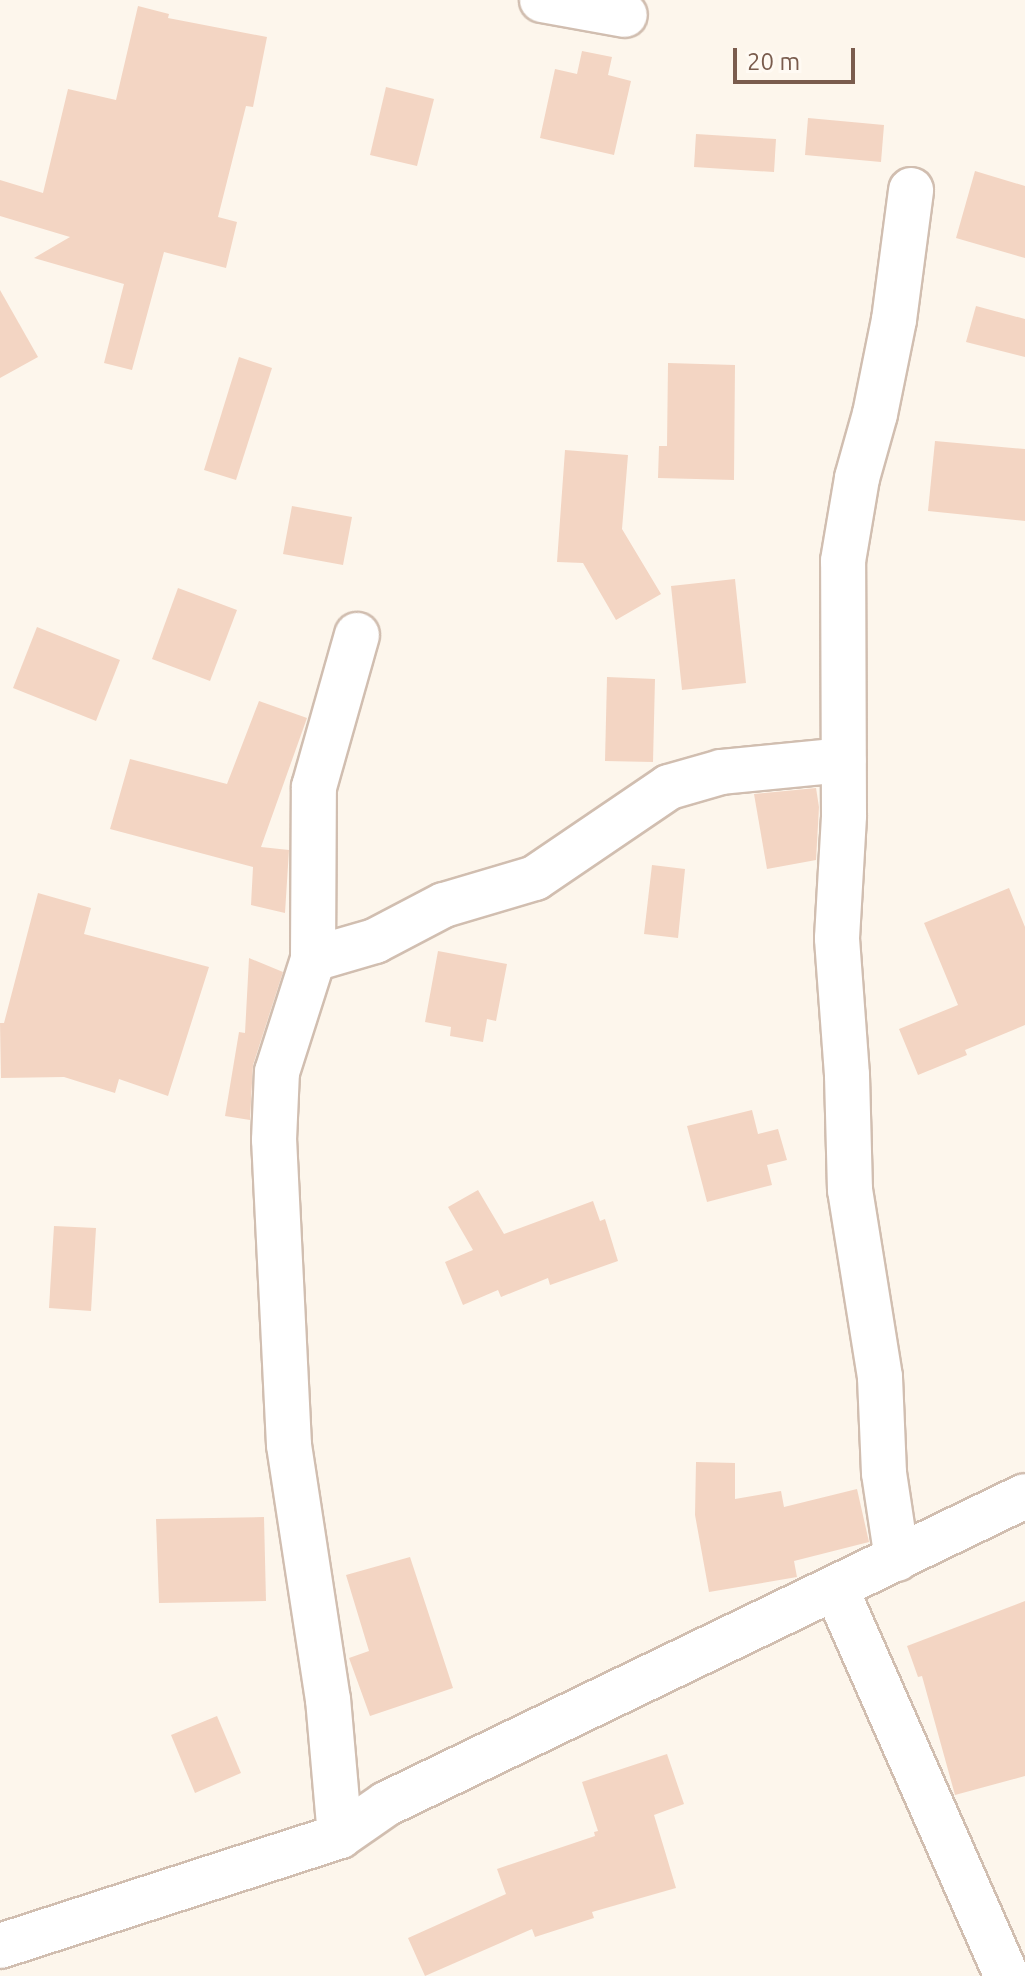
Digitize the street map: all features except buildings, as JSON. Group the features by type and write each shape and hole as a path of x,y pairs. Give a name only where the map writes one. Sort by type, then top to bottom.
{"street":[{"path":"542,0 625,15"},
{"path":"897,1559 884,1473 880,1377 850,1190 847,1075 837,938 844,815 843,561 857,478 875,414 894,320 911,190"},
{"path":"340,1836 328,1700 289,1445 274,1140 277,1072 313,959 314,787 357,635"},
{"path":"313,959 375,941 444,905 535,878 669,787 721,772 843,760"},
{"path":"0,1946 340,1836 386,1804 1025,1496"},
{"path":"836,1589 1007,1976"}]}
